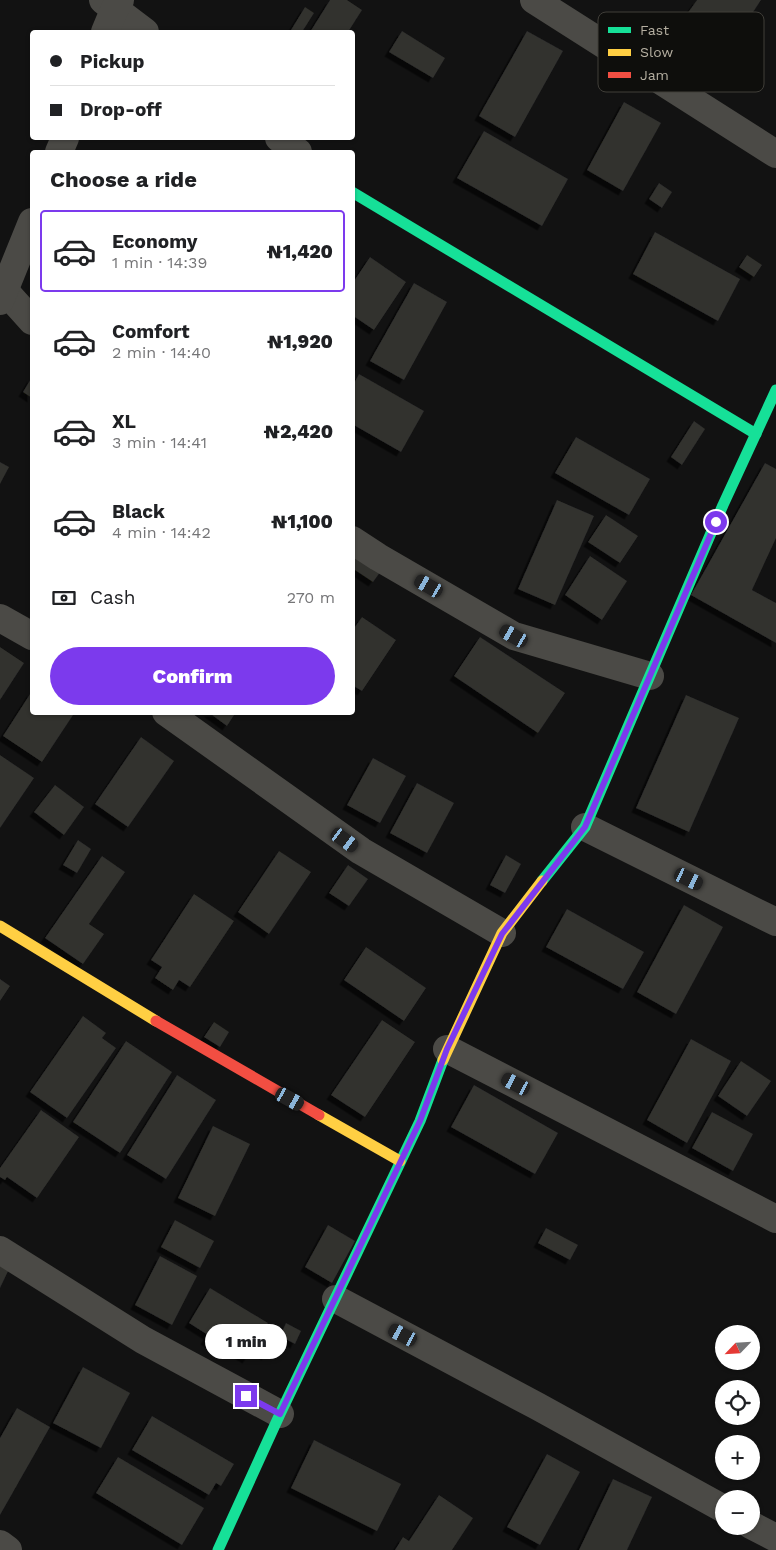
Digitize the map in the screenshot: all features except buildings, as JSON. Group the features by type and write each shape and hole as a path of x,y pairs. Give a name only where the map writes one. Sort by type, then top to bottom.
{"street":[{"path":"534,0 598,41"},
{"path":"110,10 143,30"},
{"path":"679,92 776,154"},
{"path":"282,140 295,150"},
{"path":"355,194 756,434"},
{"path":"30,226 5,281 30,319"},
{"path":"223,1549 280,1414 420,1121 447,1049 502,934 585,827 776,390"},
{"path":"355,542 514,636 650,676"},
{"path":"0,618 30,635"},
{"path":"170,715 361,851 502,934"},
{"path":"585,827 776,922"},
{"path":"0,926 97,987 182,1037 400,1161"},
{"path":"447,1049 776,1218"},
{"path":"0,1250 143,1340 280,1414"},
{"path":"336,1299 537,1406 715,1504"},
{"path":"760,1529 776,1538"},
{"path":"0,1544 8,1550"}],"traffic: fast":[{"path":"355,194 756,434"},
{"path":"542,881 585,827 723,505 776,390"},
{"path":"218,1550 280,1414 420,1121 443,1060"}],"traffic: slow":[{"path":"443,1060 502,933 542,881"},
{"path":"0,926 156,1021"},
{"path":"319,1115 400,1161"}],"traffic: jam":[{"path":"156,1021 319,1115"}],"route":[{"path":"246,1396 280,1414 420,1121 447,1049 502,934 585,827 716,522"}]}
